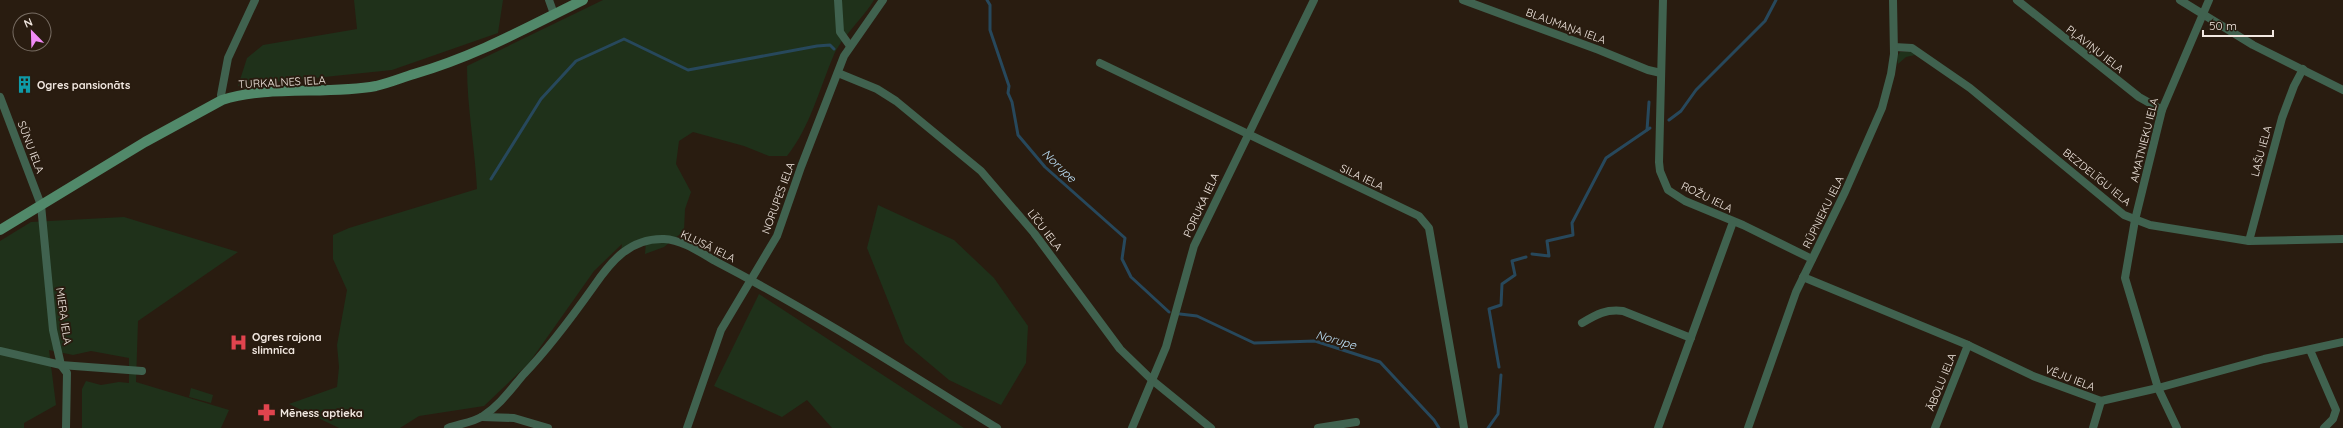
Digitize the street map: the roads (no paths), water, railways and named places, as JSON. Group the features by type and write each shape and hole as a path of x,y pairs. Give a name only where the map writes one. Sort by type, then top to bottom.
{"main road":[{"name":"TURKALNES IELA","path":"0,230 145,142 222,100 235,96 258,93 329,91 378,85 455,61 506,40 583,0"}],"street":[{"path":"222,100 221,95 228,58 255,0"},
{"path":"550,0 554,14"},
{"path":"838,0 840,32 850,46"},
{"name":"NORUPES IELA","path":"687,428 721,330 777,236 801,167 850,46 883,0"},
{"name":"PORUKA IELA","path":"1132,428 1166,347 1194,246 1314,0"},
{"name":"BLAUMAŅA IELA","path":"1463,0 1599,50 1648,70 1661,73"},
{"name":"ROŽU IELA","path":"1658,428 1733,222 1685,201 1668,190 1663,181 1659,162 1663,0"},
{"name":"RŪPNIEKU IELA","path":"1748,428 1780,336 1803,277 1845,192 1882,108 1891,74 1894,47 1894,0"},
{"name":"PĻAVIŅU IELA","path":"2017,0 2139,97 2162,110"},
{"path":"2180,0 2202,15 2253,45 2343,90"},
{"name":"AMATNIEKU IELA","path":"2177,428 2158,388 2125,278 2135,220 2162,110 2209,0"},
{"name":"BEZDELĪGU IELA","path":"1894,47 1912,48 1970,88 2124,215 2135,220 2193,233 2249,241 2343,239"},
{"name":"SILA IELA","path":"1100,63 1247,135 1419,216 1429,228 1464,428"},
{"name":"LAŠU IELA","path":"2249,241 2282,118 2302,69"},
{"name":"LĪČU IELA","path":"838,73 877,89 896,101 981,171 1034,233 1120,349 1152,380 1211,428"},
{"name":"SŪNU IELA","path":"0,97 41,205"},
{"name":"MIERA IELA","path":"41,205 53,330 61,365 67,373 66,428"},
{"path":"1733,222 1812,258"},
{"name":"KLUSĀ IELA","path":"448,428 482,417 498,404 536,364 570,320 609,263 622,252 649,240 671,240 697,250 751,279 855,339 997,428"},
{"name":"VĒJU IELA","path":"1803,277 1968,345 2033,376 2101,401 2158,388 2231,367 2343,342"},
{"path":"1582,323 1601,312 1611,310 1623,311 1691,338"},
{"name":"ĀBOLU IELA","path":"1934,428 1968,345"},
{"path":"2310,350 2336,410 2333,419 2324,428"},
{"path":"0,351 61,365 142,371"},
{"path":"2093,428 2101,401"},
{"path":"482,417 514,418 548,428"},
{"path":"1318,428 1356,422"}],"waterway":[{"name":"Norupe","path":"987,0 990,5 990,30 1009,86 1008,93 1012,102 1018,135 1045,167 1125,238 1122,259 1131,277 1169,312"},
{"path":"1669,120 1681,111 1696,90 1765,21 1776,0"},
{"path":"491,179 541,99 576,61 624,39 688,70 817,46 830,45 834,49"},
{"path":"1647,130 1649,102"},
{"path":"1532,254 1549,256 1547,241 1573,235 1572,223 1606,158 1650,128"},
{"path":"1499,367 1489,309 1501,305 1502,284 1515,275 1512,261 1526,257"},
{"name":"Norupe","path":"1180,314 1197,316 1254,343 1315,341 1380,362 1434,420 1439,428"},
{"path":"1488,428 1498,414 1501,375"}],"place":[{"name":"Ogres pansionāts","path":"24,85"},
{"name":"Ogres rajona slimnīca","path":"239,343"},
{"name":"Mēness aptieka","path":"267,413"}]}
